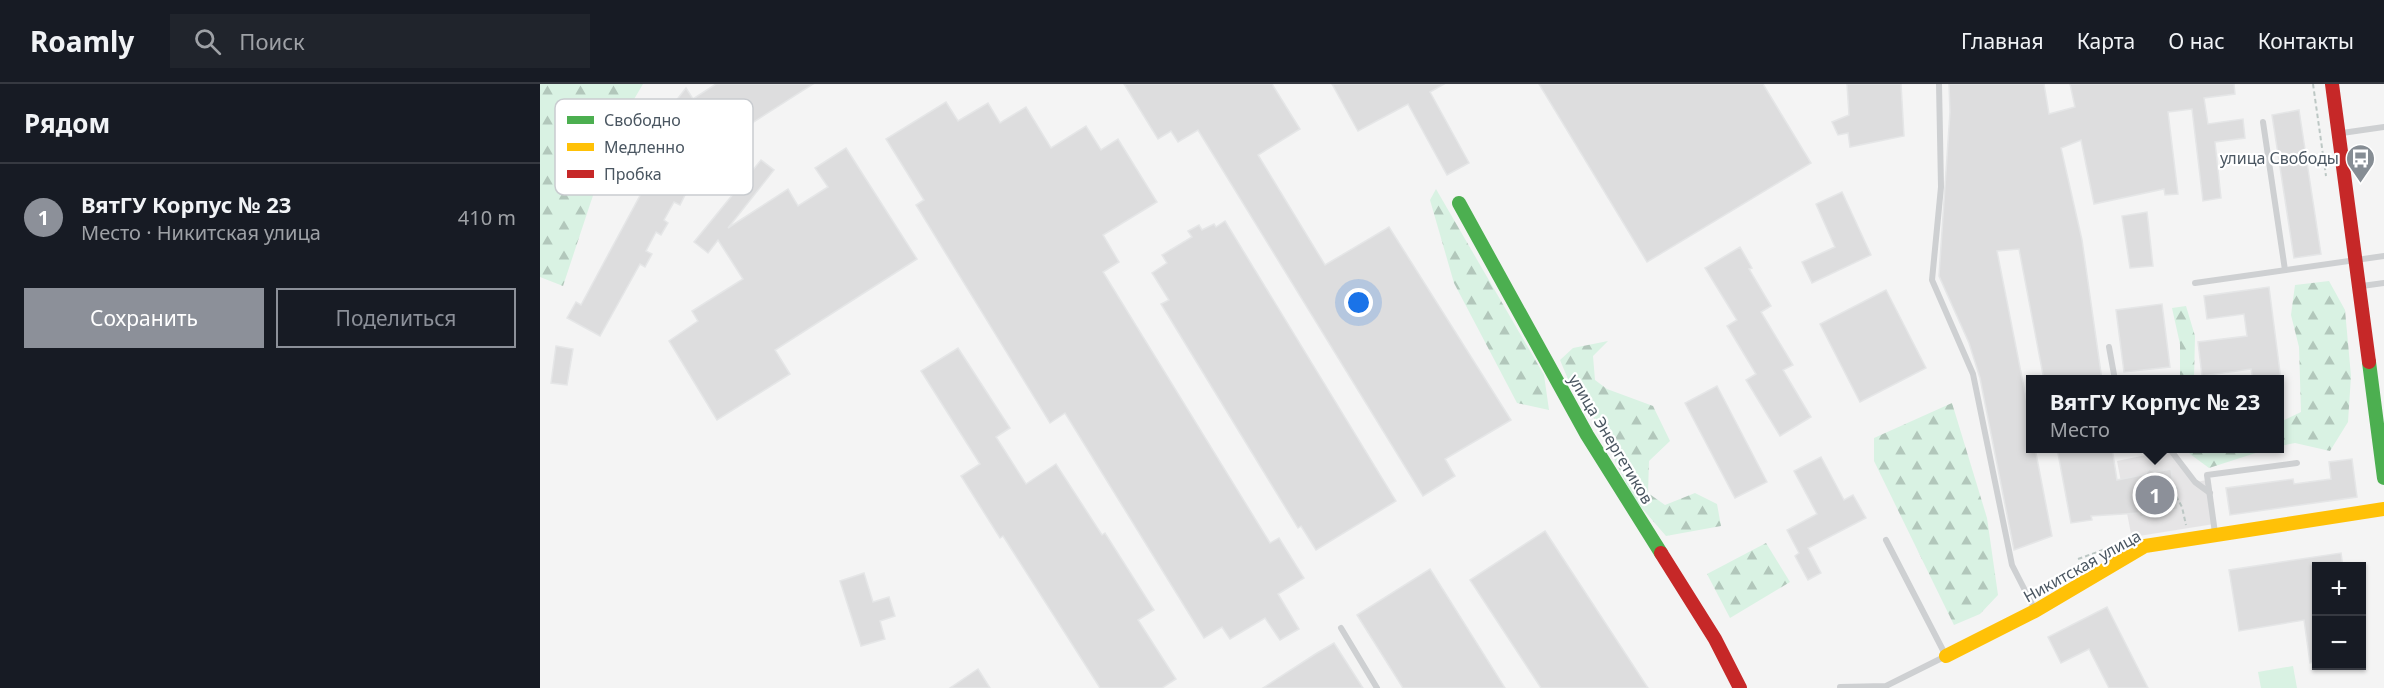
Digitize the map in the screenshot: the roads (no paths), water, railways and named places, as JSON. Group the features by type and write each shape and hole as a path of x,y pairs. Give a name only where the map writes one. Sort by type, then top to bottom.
{"street":[{"path":"2332,84 2384,478"},
{"name":"улица Энергетиков","path":"1459,203 1587,435 1715,639 1740,688"},
{"name":"Никитская улица","path":"1946,656 2035,611 2145,546 2384,509"}],"lane":[{"path":"1939,84 1941,187 1932,280 1973,374 2012,565 2035,611"},
{"path":"2263,122 2285,270"},
{"path":"2338,134 2384,127"},
{"path":"2194,283 2384,256"},
{"path":"2359,286 2384,283"},
{"path":"2109,347 2114,375"},
{"path":"2173,453 2195,482 2210,494"},
{"path":"2215,536 2207,475 2297,463"},
{"path":"1840,687 1886,686 1946,656 1886,540"},
{"path":"1341,628 1377,688"}],"place":[{"name":"улица Свободы","path":"2360,184"},
{"name":"ВятГУ Корпус № 23","path":"2155,495"}]}
